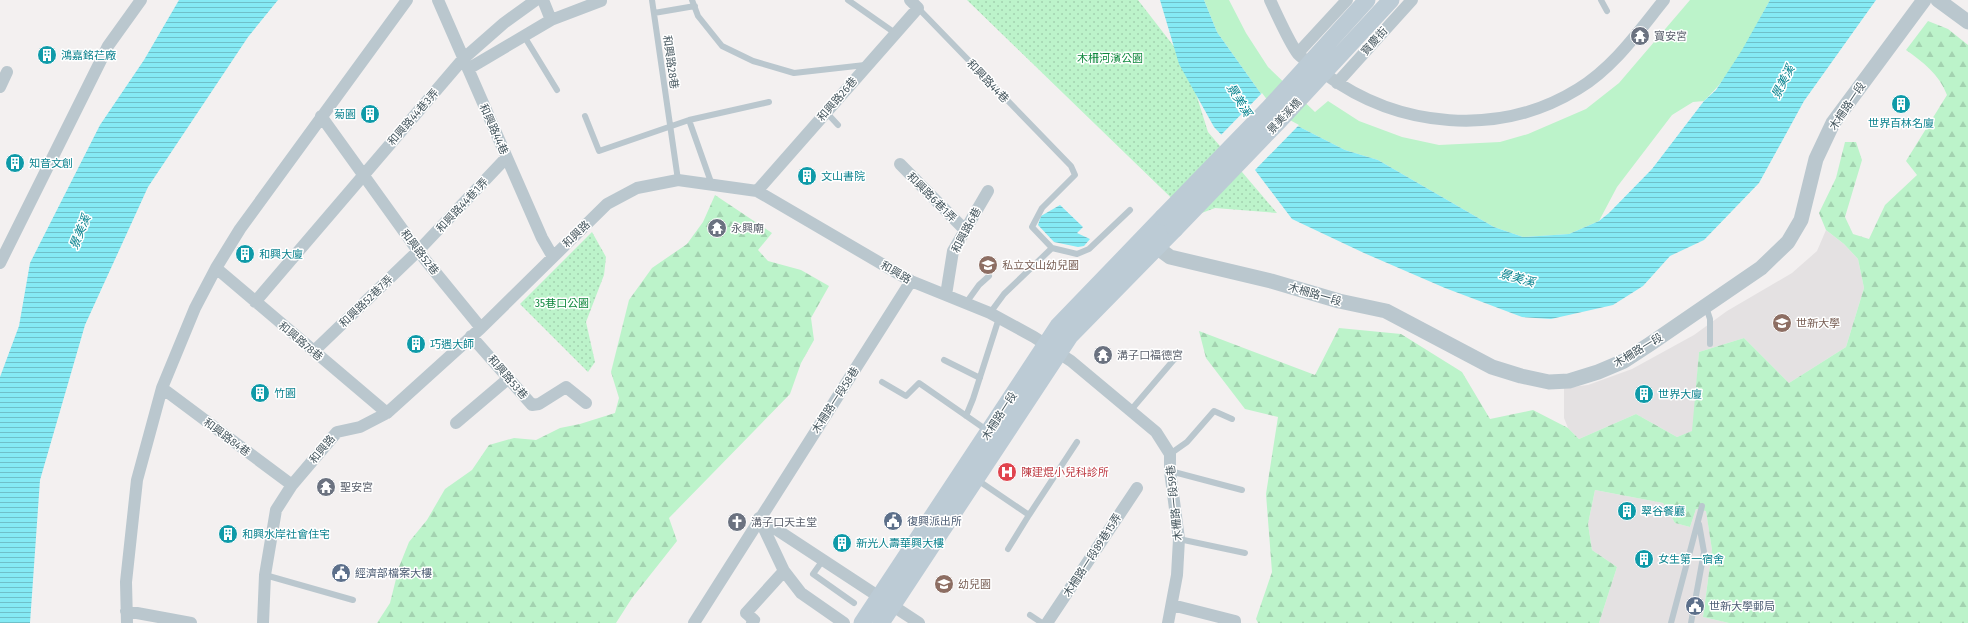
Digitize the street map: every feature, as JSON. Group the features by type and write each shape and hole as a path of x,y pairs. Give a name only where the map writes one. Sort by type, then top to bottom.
{"main road":[{"name":"景美溪橋","path":"1169,223 1268,109 1367,0"},
{"name":"景美溪橋","path":"1169,223 1279,122 1391,0"},
{"path":"1150,242 1169,223"},
{"name":"木柵路一段","path":"881,623 885,602 989,432 1052,349 1070,336 1150,242"},
{"name":"木柵路一段","path":"862,623 885,602 975,478 1052,349"}],"street":[{"path":"0,263 108,46 141,0"},
{"path":"191,623 126,617 126,582 137,480 162,388 195,308 216,268 249,216 407,0"},
{"name":"和興路44巷","path":"438,0 506,158 552,257"},
{"path":"466,64 504,23 536,0"},
{"path":"542,0 551,20"},
{"path":"1270,0 1298,54 1337,83 1376,104 1412,116 1435,120 1468,121 1501,118 1530,111 1572,92 1600,73 1618,57 1664,0"},
{"path":"1298,54 1346,0"},
{"name":"寶慶街","path":"1337,83 1412,0"},
{"name":"木柵路一段","path":"1150,242 1170,257 1176,259 1271,281 1340,301 1386,311 1492,367 1521,376 1549,382 1569,381 1598,372 1624,361 1706,306 1761,268 1788,242 1801,220 1816,159 1833,123 1924,0"},
{"path":"1938,0 1968,22"},
{"path":"466,64 524,36 551,20 600,1"},
{"name":"和興路26巷","path":"757,191 895,33 914,4"},
{"name":"和興路44巷3弄","path":"363,174 466,64"},
{"path":"0,86 7,72"},
{"name":"和興路52巷","path":"321,116 418,251 481,328"},
{"name":"和興路44巷1弄","path":"418,251 506,158"},
{"name":"和興路6巷1弄","path":"900,164 965,230"},
{"path":"255,302 363,174"},
{"name":"和興路","path":"264,623 264,575 276,510 292,485 337,432 360,427 387,413 481,328 607,204 637,188 678,180 712,186 757,191 911,281 994,316 1052,349"},
{"name":"和興路6巷","path":"946,295 953,251 988,191"},
{"name":"和興路52巷7弄","path":"314,352 418,251"},
{"name":"和興路78巷","path":"216,268 387,413"},
{"name":"木柵路一段58巷","path":"694,623 759,518 911,281"},
{"name":"和興路53巷","path":"471,336 532,405 539,404 566,387 586,404"},
{"name":"木柵路一段59巷","path":"1052,349 1131,410 1156,432 1170,454 1170,471 1179,539 1177,575 1168,623"},
{"path":"456,423 509,378"},
{"name":"和興路84巷","path":"162,388 292,485"},
{"name":"木柵路一段89巷15弄","path":"1047,623 1137,488"},
{"path":"759,518 919,623"},
{"path":"759,518 784,571 801,594 844,623"},
{"path":"752,623 754,620 746,613 784,571"},
{"path":"1172,605 1235,621 1235,623"}],"lane":[{"name":"和興路28巷","path":"652,0 678,180"},
{"path":"848,0 895,33"},
{"path":"1601,0 1607,11"},
{"path":"654,13 694,3 698,16 722,46 754,61 794,73 867,65"},
{"name":"和興路44巷","path":"914,4 1071,166 1075,175 1042,208 1032,227 1052,248"},
{"path":"524,36 557,90"},
{"path":"585,116 599,151 689,120 769,102"},
{"path":"826,112 838,125"},
{"path":"689,120 712,186"},
{"path":"966,416 980,378 994,316 1004,294 1052,248 1077,254 1089,249 1130,210"},
{"path":"966,303 979,285 988,276"},
{"path":"1706,306 1710,319 1710,344"},
{"path":"1131,410 1177,356"},
{"path":"944,360 980,378"},
{"path":"882,382 906,396 919,383 989,432"},
{"path":"1170,454 1187,442 1214,411 1232,419"},
{"path":"1008,549 1077,442"},
{"path":"1170,471 1242,490"},
{"path":"975,478 1029,515"},
{"path":"1671,623 1702,506"},
{"path":"1690,623 1704,552 1699,522"},
{"path":"1179,539 1245,554"},
{"path":"823,560 813,574 854,603"},
{"path":"264,575 353,600"},
{"path":"1030,615 1042,623"}],"shaded area":[{"name":"世新大學","path":"1826,230 1844,244 1858,259 1864,288 1846,347 1789,383 1744,338 1699,352 1693,431 1677,437 1636,414 1579,439 1568,428 1564,418 1564,388 1588,385 1632,369 1694,335 1727,311 1792,273 1817,251"},
{"path":"1595,490 1663,503 1675,523 1690,527 1696,509 1706,510 1712,550 1703,617 1729,623 1599,623 1617,567 1592,550 1588,524"}],"green space":[{"name":"木柵河濱公園","path":"967,0 1138,0 1186,62 1208,132 1277,213 1215,208 1191,217"},
{"path":"1204,0 1229,0 1246,33 1268,67 1315,112 1328,101 1359,121 1402,137 1439,145 1500,142 1528,134 1586,109 1619,83 1690,0 1770,0 1741,54 1724,79 1704,101 1693,102 1672,115 1617,187 1599,221 1569,234 1523,237 1494,227 1378,160 1345,150 1276,115 1217,32"},
{"path":"1928,21 1948,29 1968,45 1968,623 1729,623 1703,617 1712,550 1706,511 1696,509 1690,527 1675,523 1663,503 1595,490 1588,524 1592,550 1617,567 1599,623 1258,623 1256,619 1272,572 1266,494 1278,417 1245,409 1206,358 1199,331 1315,375 1339,328 1401,334 1462,372 1490,419 1533,410 1568,428 1579,439 1636,414 1677,437 1692,431 1699,352 1744,338 1789,383 1846,347 1864,288 1858,259 1844,244 1826,230 1819,213 1836,178 1845,142 1856,142 1862,160 1845,217 1853,234 1869,239 1885,205 1917,175 1906,161 1947,95 1940,81 1935,75 1906,50"},
{"path":"715,195 772,233 758,250 768,261 801,270 829,286 811,318 814,340 801,363 790,394 669,518 677,541 632,598 616,623 377,623 390,603 399,567 409,542 427,520 445,489 472,470 489,445 514,438 536,440 560,428 580,424 615,413 619,398 611,372 629,300 652,268 687,244 703,222"},
{"name":"35巷口公園","path":"592,232 606,257 604,275 586,322 595,362 588,372 520,304"}],"water":[{"name":"景美溪","path":"179,0 278,0 248,37 148,187 85,325 40,480 30,623 0,623 0,377 19,326 30,263 100,125 144,60"},
{"name":"景美溪","path":"1160,0 1204,0 1217,32 1276,115 1345,150 1378,160 1494,227 1523,237 1569,234 1599,221 1609,213 1652,169 1704,101 1716,90 1742,50 1770,0 1876,0 1804,101 1759,183 1704,240 1670,256 1643,286 1613,305 1551,319 1522,317 1445,288 1364,253 1292,219 1255,170 1214,127 1179,64"},
{"path":"1060,205 1083,227 1077,233 1090,239 1084,246 1078,247 1054,242 1038,225 1041,216"}],"pier":[{"path":"1262,93 1277,113 1299,125 1254,171 1220,136"}],"place":[{"name":"寶安宮","path":"1640,36"},
{"name":"鴻嘉銘芢廠","path":"47,55"},
{"name":"世界百林名廈","path":"1901,104"},
{"name":"菊園","path":"370,114"},
{"name":"知音文創","path":"15,163"},
{"name":"文山書院","path":"807,176"},
{"name":"永興廟","path":"717,228"},
{"name":"和興大廈","path":"245,254"},
{"name":"私立文山幼兒園","path":"988,265"},
{"name":"世新大學","path":"1782,323"},
{"name":"巧遇大師","path":"416,344"},
{"name":"溝子口福德宮","path":"1103,355"},
{"name":"竹園","path":"260,393"},
{"name":"世界大廈","path":"1644,394"},
{"name":"陳建焜小兒科診所","path":"1007,472"},
{"name":"聖安宮","path":"326,487"},
{"name":"翠谷餐廳","path":"1627,511"},
{"name":"復興派出所","path":"893,521"},
{"name":"溝子口天主堂","path":"737,522"},
{"name":"和興水岸社會住宅","path":"228,534"},
{"name":"新光人壽華興大樓","path":"842,543"},
{"name":"女生第一宿舍","path":"1644,559"},
{"name":"經濟部檔案大樓","path":"341,573"},
{"name":"幼兒園","path":"944,584"},
{"name":"世新大學郵局","path":"1695,606"}]}
